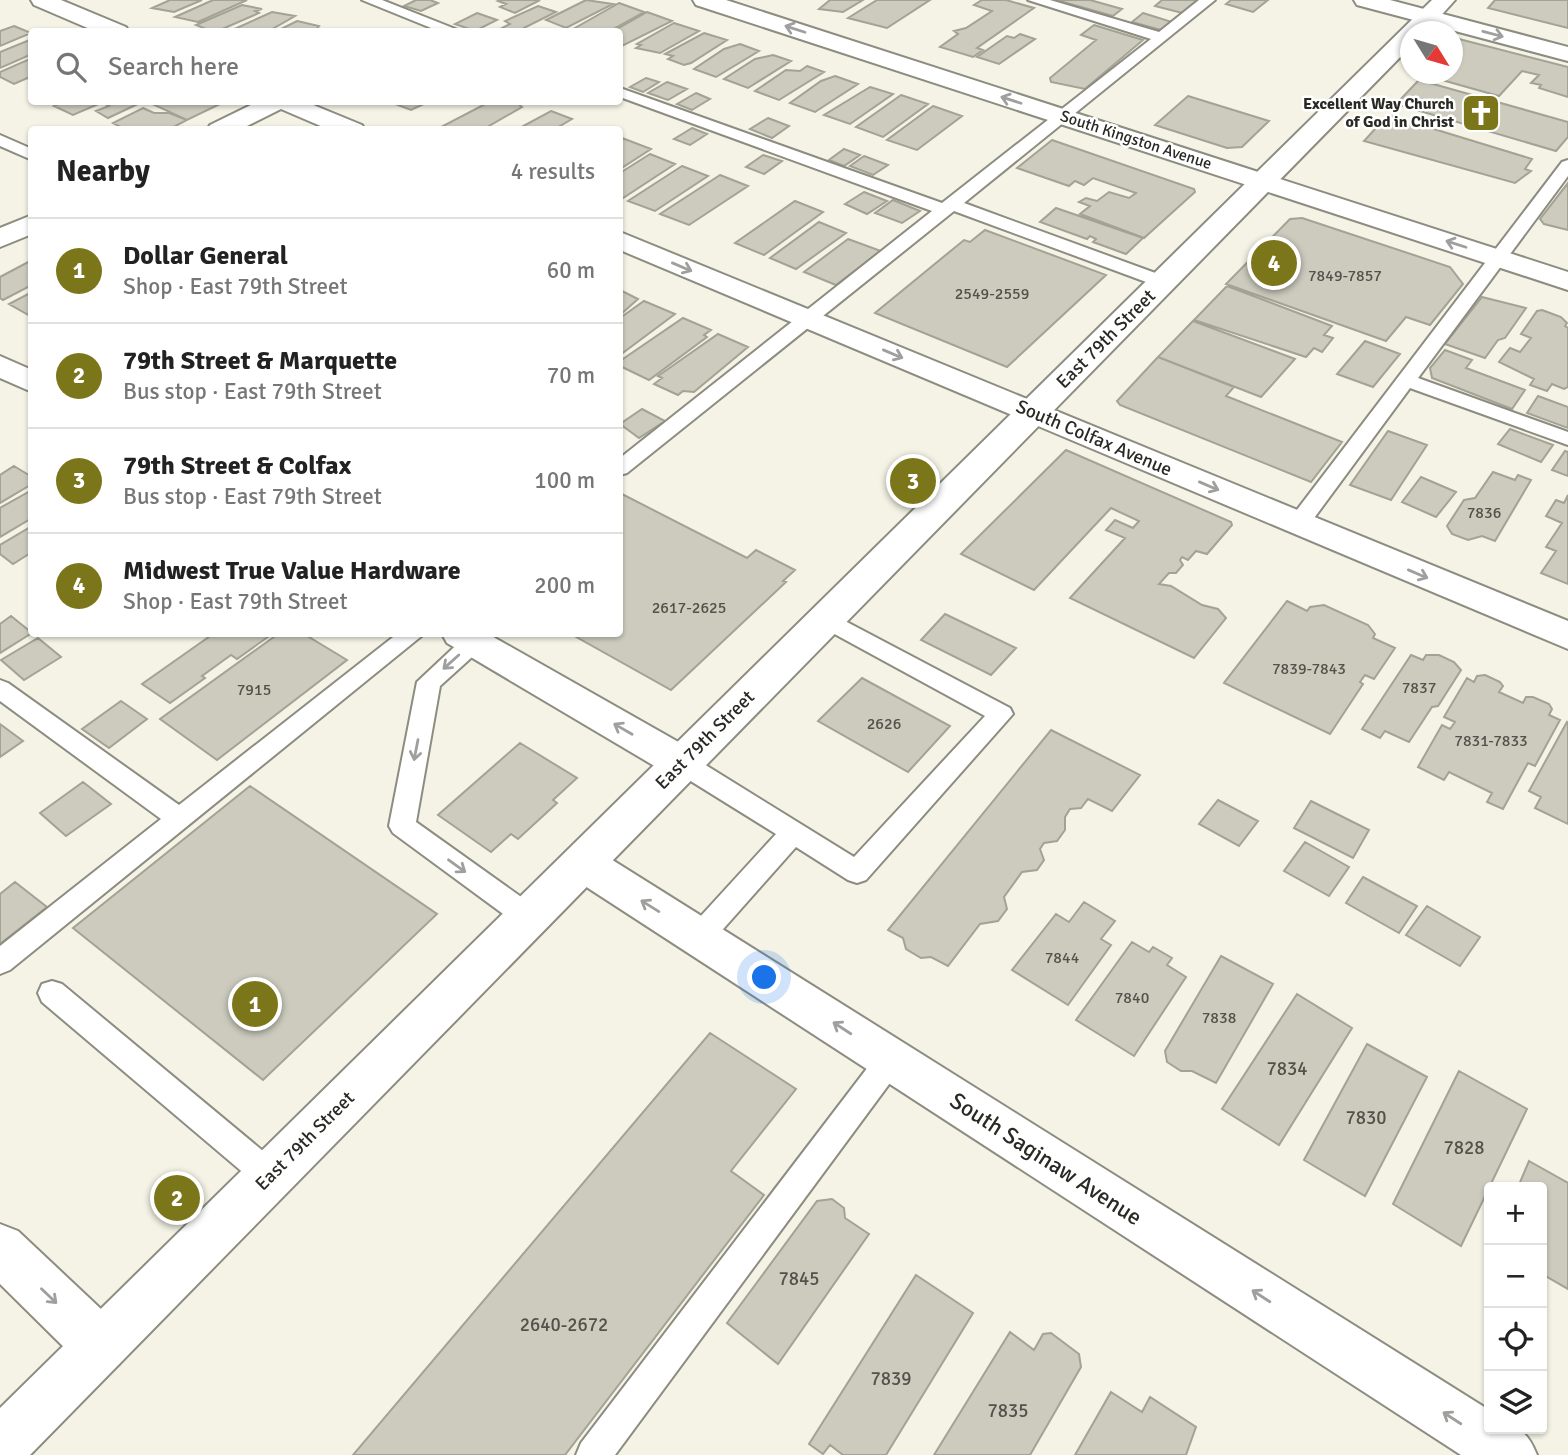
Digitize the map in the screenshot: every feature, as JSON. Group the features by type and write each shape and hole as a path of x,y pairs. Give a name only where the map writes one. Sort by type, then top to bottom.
{"street":[{"path":"42,0 108,28"},
{"name":"South Kingston Avenue","path":"704,0 1568,281"},
{"path":"1365,0 1405,21"},
{"name":"East 79th Street","path":"1423,21 1444,0"},
{"path":"1463,35 1568,54"},
{"name":"East 79th Street","path":"0,1446 1400,44"},
{"path":"227,126 269,105"},
{"path":"293,105 343,126"},
{"path":"0,239 28,225"},
{"name":"South Colfax Avenue","path":"623,241 1568,636"},
{"path":"0,365 28,381"},
{"path":"467,638 682,763"},
{"name":"South Saginaw Avenue","path":"583,863 1510,1455"},
{"path":"0,1249 100,1345"}],"lane":[{"path":"369,0 445,28"},
{"path":"1035,0 1161,37"},
{"path":"623,466 1208,0"},
{"path":"623,93 1163,282"},
{"path":"0,140 28,153"},
{"path":"1298,524 1568,165"},
{"path":"1406,380 1568,439"},
{"path":"623,444 640,452"},
{"path":"682,763 857,872 1000,714 826,619"},
{"path":"0,962 408,637"},
{"path":"467,638 429,682 402,826 528,917"},
{"path":"0,689 180,819"},
{"path":"699,937 793,833"},
{"path":"52,993 270,1176"},
{"path":"593,1455 891,1059"}],"building":[{"path":"170,0 202,0 174,12 152,8"},
{"path":"213,0 247,0 198,22 175,17"},
{"path":"416,0 438,3 421,11 404,6"},
{"path":"540,0 515,13 500,7 506,4 498,1"},
{"path":"586,0 613,4 566,28 546,20"},
{"path":"830,0 863,0 843,12 819,9"},
{"path":"877,0 930,0 887,28 848,18"},
{"path":"982,0 1006,0 1034,8 977,48 983,50 973,57 940,47 958,34 954,31 966,28 992,11 974,5"},
{"path":"1056,0 1090,0 1122,9 1113,16"},
{"path":"1162,0 1198,0 1182,13 1155,6"},
{"path":"1231,0 1268,0 1253,12 1226,4"},
{"path":"1495,0 1568,0 1568,28 1488,8"},
{"path":"619,3 644,12 615,28 575,28"},
{"path":"242,5 262,9 255,11 259,13 225,28 204,28 196,25"},
{"path":"538,6 556,12 524,28 502,28 510,24 505,21"},
{"path":"272,12 295,16 274,28 237,28"},
{"path":"647,12 672,21 623,46 623,28 619,28"},
{"path":"477,13 497,20 481,28 466,28 455,24"},
{"path":"1143,13 1172,22 1161,30 1132,22"},
{"path":"297,21 319,26 317,28 283,28"},
{"path":"674,23 699,31 660,53 636,48 641,45 637,44"},
{"path":"1094,25 1143,40 1085,89 1051,82 1050,78 1096,40 1081,35"},
{"path":"14,26 28,32 28,34 0,46 0,31"},
{"path":"704,33 727,40 691,63 684,65 668,59 673,56 665,54"},
{"path":"1020,34 1035,39 999,64 977,57 1007,36 1014,38"},
{"path":"1463,40 1568,67 1568,97 1539,88 1541,85 1531,83 1539,75 1522,71 1499,96 1456,84 1463,84"},
{"path":"28,41 28,56 0,68 0,52"},
{"path":"740,44 759,51 716,77 694,69 724,49"},
{"path":"773,55 791,61 748,88 724,79 755,59"},
{"path":"28,60 28,78 14,84 0,77 0,72"},
{"path":"807,66 824,72 779,100 755,91 786,70 800,71"},
{"path":"835,76 858,84 815,112 790,103 821,81"},
{"path":"646,78 659,82 643,92 630,87"},
{"path":"667,82 687,89 668,100 648,93"},
{"name":"Excellent Way Church of God in Christ","path":"1415,84 1433,84 1568,122 1568,137 1556,151 1396,104"},
{"path":"870,87 893,94 850,124 824,115"},
{"path":"696,93 710,99 692,110 677,104"},
{"path":"901,95 928,104 883,137 856,127"},
{"path":"1188,96 1269,121 1242,147 1227,148 1155,125"},
{"path":"56,105 96,105 73,115 54,106"},
{"path":"107,105 136,105 108,118 96,111 109,106"},
{"path":"154,105 218,105 187,120"},
{"path":"398,105 422,105 411,110"},
{"path":"483,105 522,107 489,126 443,126"},
{"path":"933,106 962,116 917,150 887,140"},
{"path":"143,108 187,120 176,126 119,126 113,123"},
{"path":"551,111 572,119 560,126 523,126"},
{"path":"1388,115 1532,159 1525,169 1531,171 1515,183 1364,141"},
{"path":"768,118 789,126 772,138 750,129"},
{"path":"692,128 707,134 690,145 674,139"},
{"path":"623,138 651,149 623,167"},
{"path":"1052,140 1194,189 1195,192 1144,238 1080,214 1090,206 1079,202 1086,198 1097,201 1109,192 1129,198 1136,193 1093,178 1084,185 1075,181 1069,186 1017,168"},
{"path":"844,149 860,155 844,166 829,160"},
{"path":"650,154 675,164 623,198 623,171"},
{"path":"763,155 782,161 764,174 746,167"},
{"path":"864,156 888,165 873,175 850,166"},
{"path":"682,166 708,176 655,211 628,201"},
{"path":"720,175 748,186 689,225 660,214"},
{"path":"1568,183 1568,230 1544,224 1540,219"},
{"path":"864,192 887,201 867,214 845,204"},
{"path":"893,200 920,211 902,223 875,213"},
{"path":"795,201 823,212 764,255 735,243"},
{"path":"1056,208 1143,238 1126,254 1093,242 1096,239 1090,236 1087,239 1040,222"},
{"path":"1302,218 1450,267 1463,284 1430,325 1406,317 1386,341 1226,284 1290,219"},
{"path":"819,222 846,233 796,269 770,258"},
{"path":"985,230 1106,275 1007,367 875,313 964,240 970,242"},
{"path":"848,239 881,251 836,285 804,272"},
{"path":"28,262 28,287 3,300 0,298 0,277"},
{"path":"1227,286 1332,326 1324,335 1333,338 1322,352 1314,348 1306,357 1194,320"},
{"path":"623,292 638,299 623,312"},
{"path":"28,294 28,315 9,304"},
{"path":"1482,297 1526,308 1505,338 1498,340 1485,358 1445,344"},
{"path":"644,301 675,314 623,353 623,316"},
{"path":"1542,310 1561,317 1567,323 1568,387 1564,389 1552,384 1547,391 1530,385 1534,379 1499,362 1510,348 1520,352 1531,338 1521,334 1537,311"},
{"path":"683,318 711,330 704,335 707,337 649,380 623,367 623,359"},
{"path":"1193,321 1295,359 1261,397 1158,357"},
{"path":"718,334 748,347 694,392 683,391 678,395 654,384 662,378 658,376"},
{"path":"1365,341 1400,354 1373,387 1337,374"},
{"path":"1445,350 1472,360 1466,368 1525,390 1512,409 1432,378 1430,368"},
{"path":"1158,357 1234,387 1226,396 1342,442 1311,482 1120,405 1117,401"},
{"path":"1538,396 1568,407 1568,428 1527,413"},
{"path":"642,409 665,421 639,438 623,426 623,422"},
{"path":"1510,429 1553,445 1541,462 1498,444"},
{"path":"1388,431 1427,445 1391,500 1350,485"},
{"path":"1066,450 1231,522 1232,525 1207,554 1196,551 1188,560 1182,557 1180,560 1183,565 1176,573 1169,573 1159,584 1171,586 1202,605 1218,609 1226,618 1194,658 1070,598 1125,538 1106,530 1115,520 1133,528 1139,521 1111,508 1034,590 961,554"},
{"path":"1565,451 1568,452 1568,476 1552,470"},
{"path":"14,466 28,475 28,486 0,503 0,475"},
{"path":"1493,472 1515,480 1518,475 1531,480 1495,541 1482,536 1468,540 1452,534 1447,526 1464,500 1475,498"},
{"path":"1421,477 1456,492 1436,517 1402,502"},
{"path":"28,492 28,520 0,537 0,508"},
{"path":"623,495 747,558 756,550 795,570 783,581 786,582 671,690 576,637 623,637"},
{"path":"1568,495 1568,584 1541,573 1556,551 1546,547 1562,523 1546,516 1556,500 1564,503"},
{"path":"28,528 28,555 13,564 0,554 0,545"},
{"path":"1287,601 1307,611 1310,607 1324,605 1368,625 1375,634 1373,638 1395,648 1374,679 1365,675 1360,682 1363,684 1330,734 1224,683"},
{"path":"945,614 1016,648 991,675 921,640"},
{"path":"11,616 28,630 28,636 0,653 0,624"},
{"path":"209,637 268,637 237,659 231,655 170,703 142,684"},
{"path":"274,637 309,637 347,660 217,760 160,719"},
{"path":"38,638 61,657 24,680 1,660"},
{"path":"1411,655 1423,660 1426,655 1439,655 1454,662 1461,670 1438,706 1432,707 1409,742 1385,731 1380,738 1362,729"},
{"path":"1485,675 1500,682 1503,686 1499,692 1523,703 1526,697 1533,697 1549,704 1552,709 1549,715 1560,720 1535,766 1528,763 1503,809 1487,802 1492,793 1449,772 1444,780 1418,767 1442,725 1450,729 1455,722 1444,717 1467,678 1474,682 1477,676"},
{"path":"862,678 950,726 908,772 818,721"},
{"path":"121,701 147,719 109,748 82,729"},
{"path":"1567,722 1568,824 1535,808 1541,797 1529,791"},
{"path":"0,724 23,741 0,757"},
{"path":"1051,730 1140,775 1112,811 1088,799 1081,808 1070,809 1065,817 1065,830 1057,841 1044,843 1040,849 1044,860 1037,870 1022,872 1004,897 1007,909 998,921 980,924 948,966 931,957 921,958 906,949 903,938 888,930"},
{"path":"520,743 577,778 553,800 557,803 518,839 511,834 491,852 438,815"},
{"path":"83,782 111,804 66,836 40,813"},
{"path":"250,786 437,914 263,1080 73,928"},
{"path":"1218,800 1258,821 1239,846 1199,824"},
{"path":"1311,801 1369,830 1353,858 1294,828"},
{"path":"1305,842 1349,867 1329,896 1284,871"},
{"path":"1363,877 1417,906 1399,933 1346,903"},
{"path":"15,882 47,907 0,944 0,894"},
{"path":"1084,902 1115,921 1101,939 1111,945 1068,1005 1012,970 1056,914 1069,922"},
{"path":"1427,906 1480,937 1460,966 1406,935"},
{"path":"1132,942 1149,952 1153,947 1172,958 1167,965 1186,977 1134,1056 1076,1020"},
{"path":"1221,956 1273,984 1216,1083 1192,1071 1181,1071 1167,1062 1165,1051"},
{"path":"1297,994 1352,1028 1279,1145 1222,1109"},
{"path":"710,1033 796,1089 731,1171 764,1195 565,1455 353,1455"},
{"path":"1367,1044 1427,1077 1365,1196 1304,1160"},
{"path":"1459,1071 1527,1109 1492,1182 1484,1182 1484,1198 1461,1246 1393,1204"},
{"path":"1529,1161 1568,1183 1568,1289 1547,1277 1547,1182 1520,1182"},
{"path":"832,1199 844,1208 845,1218 869,1234 778,1364 727,1323 817,1201"},
{"path":"916,1275 973,1313 886,1455 843,1455 830,1445 823,1454 809,1444"},
{"path":"1010,1332 1034,1350 1043,1334 1051,1333 1079,1354 1081,1367 1030,1455 934,1455"},
{"path":"1111,1392 1142,1412 1150,1397 1196,1427 1186,1455 1075,1455"}],"place":[{"name":"Excellent Way Church of God in Christ","path":"1481,113"},
{"name":"Midwest True Value Hardware","path":"1274,263"},
{"name":"79th Street & Colfax","path":"913,481"},
{"name":"Dollar General","path":"255,1004"},
{"name":"79th Street & Marquette","path":"177,1198"}]}
